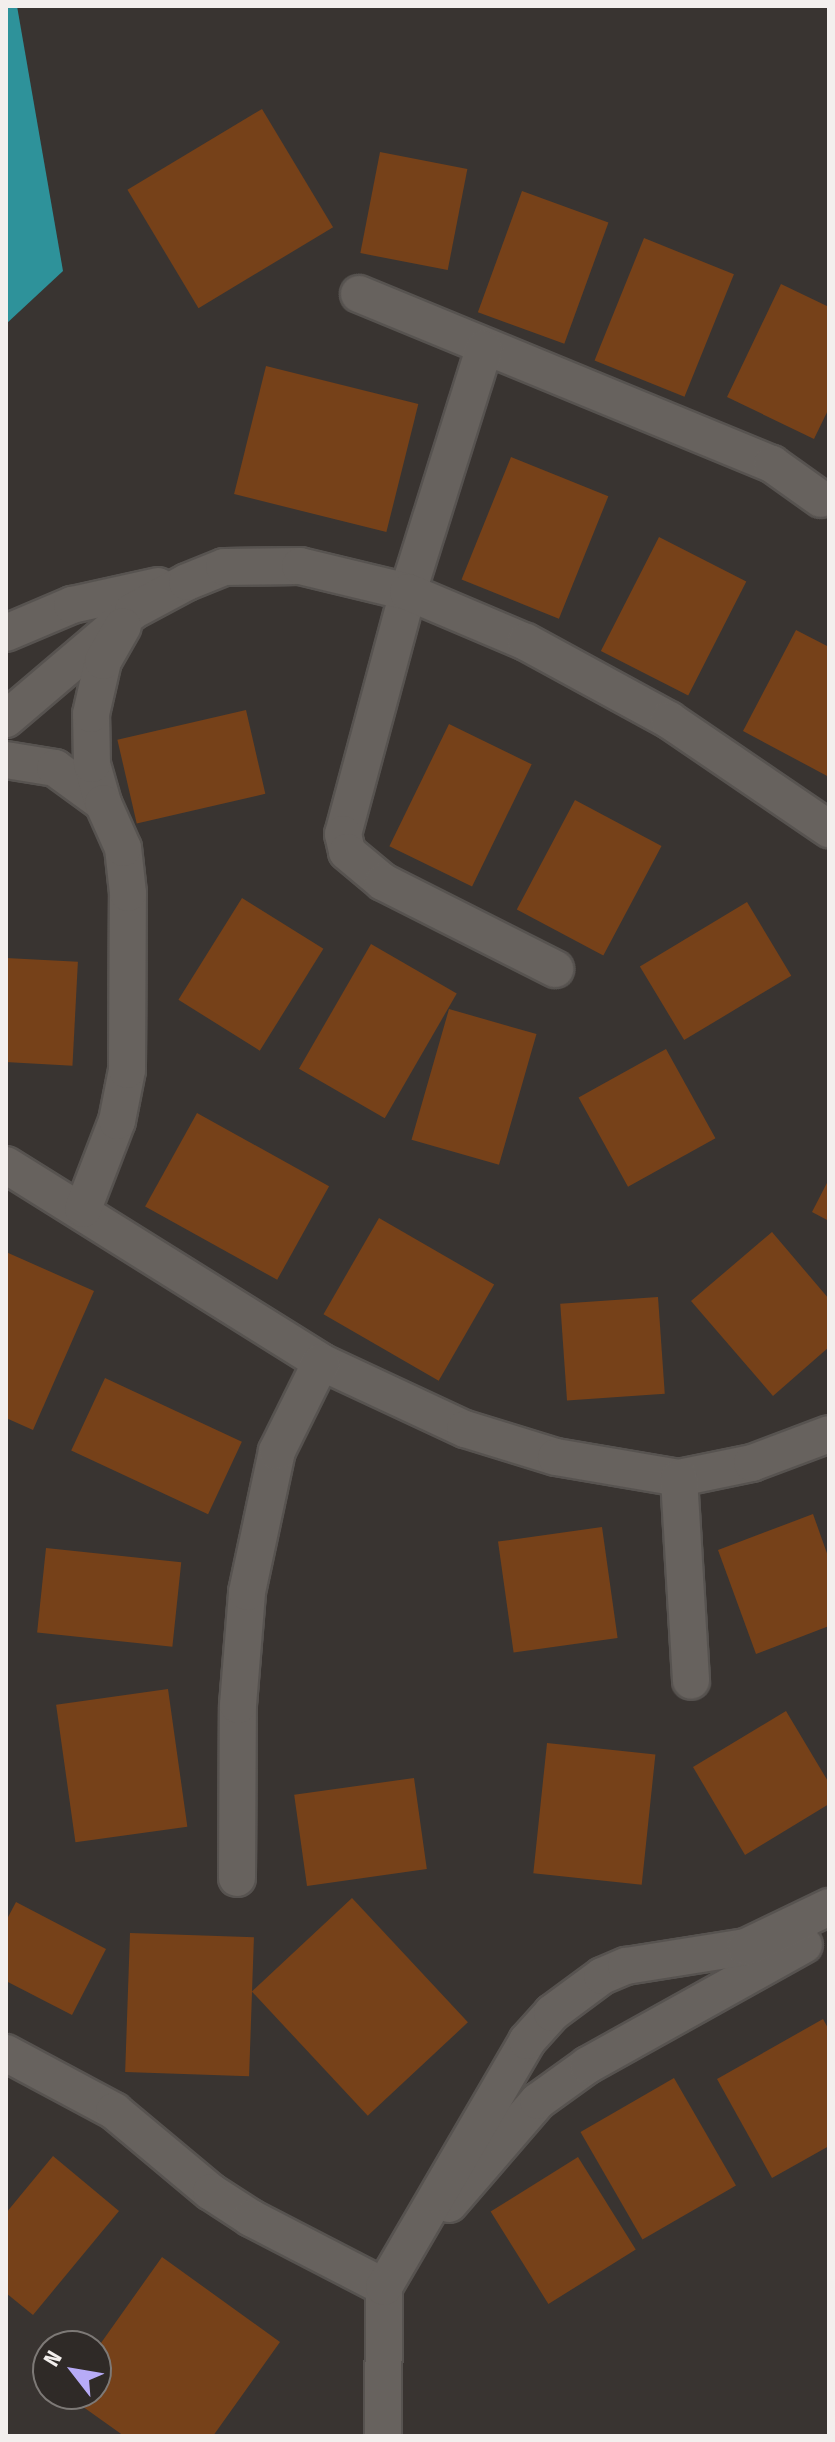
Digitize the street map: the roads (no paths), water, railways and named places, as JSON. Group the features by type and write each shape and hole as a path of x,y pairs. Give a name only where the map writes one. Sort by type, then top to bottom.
{"street":[{"path":"359,294 484,349 772,464 821,499"},
{"path":"484,349 408,592 346,807 343,834 347,852 383,882 555,969"},
{"path":"6,719 133,611 187,582 224,567 300,566 408,592 526,642 669,720 829,829"},
{"path":"6,633 72,605 187,582"},
{"path":"90,739 103,661 133,611"},
{"path":"6,641 29,650 56,674 80,706 103,803 123,848 128,893 127,1070 117,1121 83,1209"},
{"path":"6,760 55,768 103,803"},
{"path":"6,1165 83,1209 321,1362 465,1429 556,1457 679,1478 752,1463 829,1434"},
{"path":"237,1878 238,1705 247,1592 277,1451 321,1362"},
{"path":"679,1478 691,1681"},
{"path":"383,2436 384,2287 506,2072 552,2013 602,1976 626,1966 746,1947 829,1907"},
{"path":"384,2287 538,2101 588,2065 829,1930"},
{"path":"6,2053 114,2111 211,2192 251,2218 384,2287"}],"water":[{"path":"6,6 17,6 63,271 6,324"}]}
